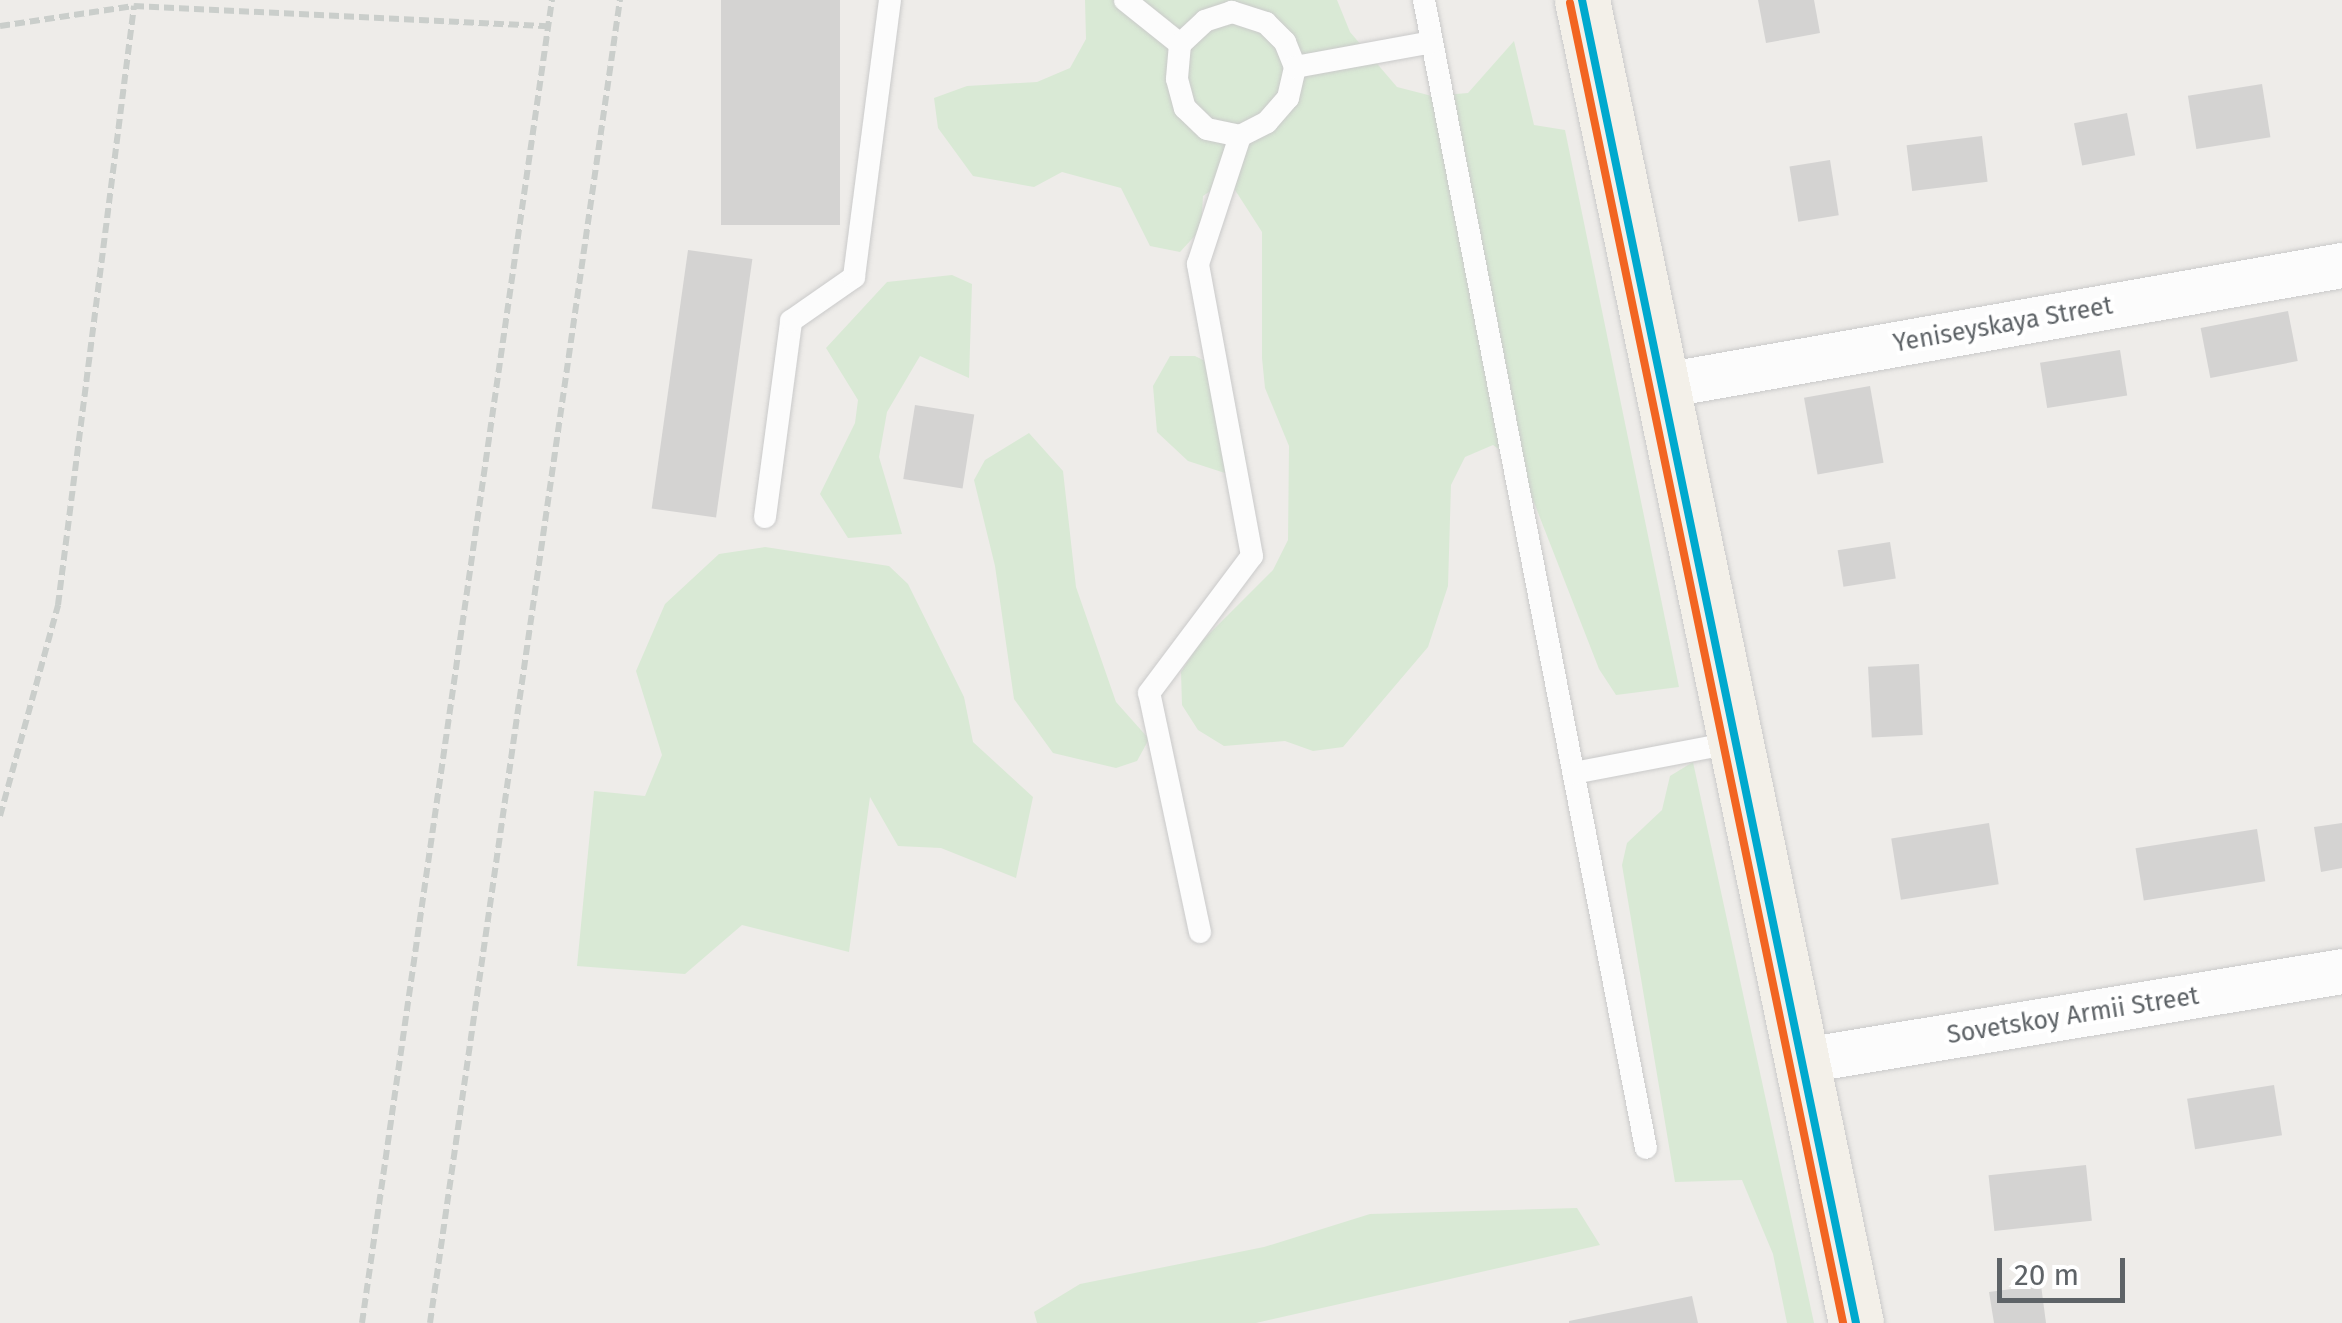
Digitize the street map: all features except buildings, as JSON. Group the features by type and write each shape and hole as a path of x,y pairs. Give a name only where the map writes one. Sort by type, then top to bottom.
{"main road":[{"path":"1582,0 1739,742 1856,1323"}],"street":[{"name":"Yeniseyskaya Street","path":"1664,384 2342,265"},
{"name":"Sovetskoy Armii Street","path":"1804,1060 2342,971"}],"lane":[{"path":"765,517 791,321 854,277 890,0"},
{"path":"1125,0 1180,44"},
{"path":"1424,0 1646,1148"},
{"path":"1231,6 1266,23 1285,42 1295,67 1288,98 1268,122 1240,136 1207,129 1186,108 1177,79 1180,44 1205,21 1231,6"},
{"path":"1295,67 1432,42"},
{"path":"1200,932 1150,693 1252,556 1198,264 1240,136"},
{"path":"1574,773 1739,742"}],"path":[{"path":"362,1323 552,0"},
{"path":"430,1323 620,0"},
{"path":"0,26 134,6 548,26"},
{"path":"0,816 58,605 134,6"}],"green space":[{"path":"1085,0 1337,0 1350,32 1397,87 1432,96 1468,93 1514,41 1534,125 1565,130 1679,687 1616,695 1599,669 1519,464 1493,445 1465,457 1451,485 1448,586 1428,647 1343,747 1313,751 1285,741 1224,746 1198,730 1182,705 1181,672 1199,644 1273,570 1288,540 1289,446 1265,388 1262,358 1262,232 1228,179 1203,196 1201,229 1180,252 1150,246 1121,188 1062,172 1034,187 973,176 938,128 934,98 967,86 1037,82 1070,68 1086,39"},
{"path":"952,275 972,284 969,378 920,356 887,412 879,457 902,534 848,538 820,494 855,423 858,400 826,348 887,282"},
{"path":"1170,356 1195,356 1217,367 1232,389 1246,460 1228,474 1188,461 1157,432 1153,386"},
{"path":"1029,433 1063,471 1076,587 1116,702 1149,739 1137,761 1116,768 1053,753 1014,699 995,566 974,480 985,460"},
{"path":"765,547 889,566 908,584 964,697 973,742 1033,797 1016,878 941,848 898,846 870,797 849,952 742,925 685,974 577,966 594,791 645,796 662,755 636,671 665,604 719,554"},
{"path":"1693,762 1814,1323 1787,1323 1773,1254 1742,1180 1675,1182 1622,865 1627,843 1662,810 1670,776"},
{"path":"1577,1208 1600,1245 1256,1323 1037,1323 1034,1312 1080,1284 1264,1247 1370,1214"}],"transit line":[{"path":"1582,0 1856,1323"},
{"path":"1570,3 1843,1323"}]}
